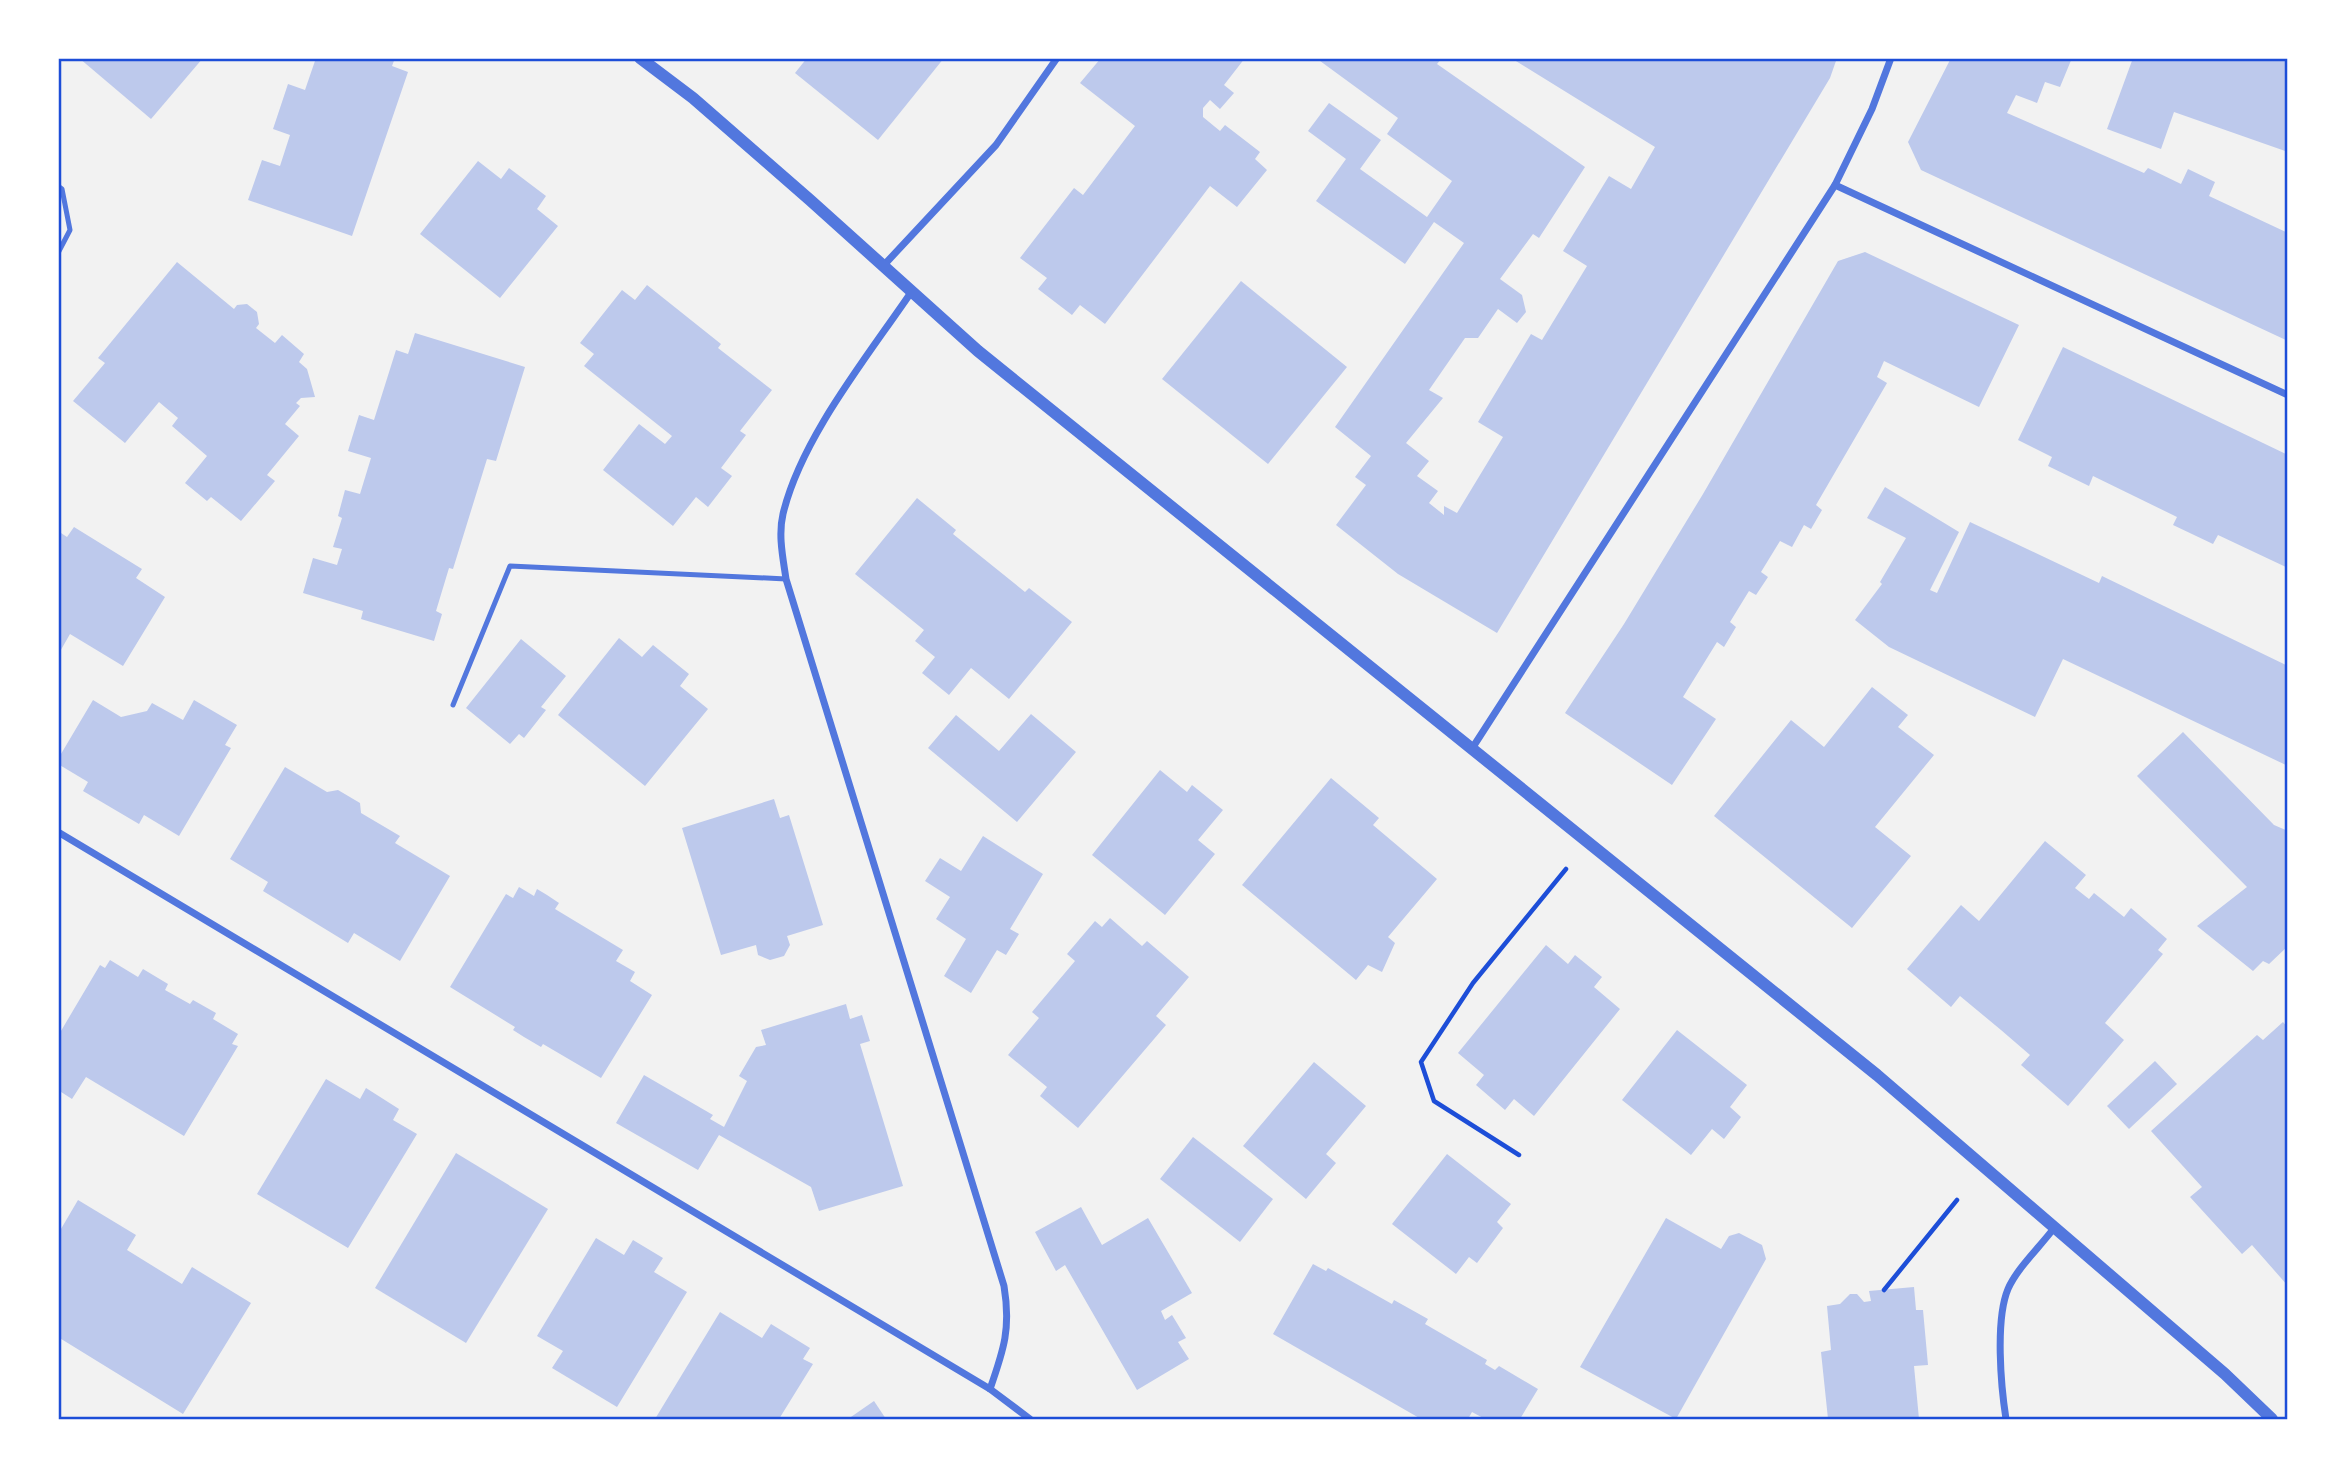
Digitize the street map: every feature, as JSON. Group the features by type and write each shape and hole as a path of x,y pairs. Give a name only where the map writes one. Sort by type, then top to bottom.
{"street":[{"path":"640,58 693,98 996,365 1877,1075 2216,1366 2272,1419"},
{"path":"884,265 996,145 1057,58"},
{"path":"1473,747 1835,186 1872,109 1891,58"},
{"path":"1835,186 2288,395"},
{"path":"912,291 813,440 792,488 783,517 781,545 786,579 1004,1286 1009,1314 1007,1339 990,1389"},
{"path":"58,832 990,1389 1030,1419"},
{"path":"2006,1419 2001,1363 2006,1296 2011,1283 2054,1228"}],"lane":[{"path":"58,186 62,189 70,230 58,253"},
{"path":"453,705 510,566 786,579"}],"path":[{"path":"1518,1156 1434,1101 1421,1062 1473,983 1588,840"},
{"path":"1884,1290 1957,1199"}],"building":[{"path":"79,58 203,58 151,119"},
{"path":"316,58 395,58 392,66 408,72 352,236 248,200 262,160 280,166 290,135 273,129 288,84 305,90"},
{"path":"807,58 944,58 878,140 795,73"},
{"path":"1101,58 1245,58 1224,85 1234,93 1220,109 1210,100 1203,108 1203,117 1220,131 1225,125 1260,152 1255,159 1267,170 1237,207 1210,186 1105,324 1080,305 1072,315 1038,289 1047,278 1020,258 1074,188 1083,195 1135,126 1080,83"},
{"path":"1316,58 1442,58 1437,64 1585,167 1539,238 1533,234 1500,279 1522,295 1526,312 1517,323 1498,309 1478,338 1465,338 1429,390 1443,398 1406,443 1429,461 1417,476 1438,491 1429,503 1444,515 1444,506 1457,513 1503,437 1478,422 1531,334 1542,340 1587,266 1563,251 1609,176 1631,189 1655,147 1511,58 1706,58 1710,61 1711,58 1837,58 1830,78 1497,633 1398,574 1336,525 1366,485 1355,477 1371,456 1335,427 1464,243 1434,222 1405,264 1316,201 1346,159 1308,131 1329,103 1381,140 1360,169 1427,217 1452,181 1387,134 1398,118"},
{"path":"1951,58 2072,58 2060,87 2045,82 2037,103 2016,95 2007,113 2144,173 2148,168 2181,184 2188,169 2215,182 2209,196 2288,233 2288,341 1921,170 1908,142"},
{"path":"2133,58 2288,58 2288,152 2174,112 2161,149 2107,129"},
{"path":"478,161 501,179 509,168 546,196 537,209 558,226 500,298 420,234"},
{"path":"1865,252 2019,325 1979,407 1884,361 1877,377 1887,383 1816,505 1822,510 1811,529 1804,525 1792,547 1780,541 1761,572 1768,577 1756,595 1749,591 1730,622 1736,627 1724,647 1717,642 1683,697 1716,719 1672,785 1565,713 1624,624 1703,494 1838,261"},
{"path":"177,262 234,309 237,305 247,304 257,312 259,324 256,328 275,343 282,335 304,354 299,362 307,369 315,397 301,398 296,403 300,406 285,424 299,436 267,475 275,481 241,521 211,497 207,501 185,483 207,456 172,426 178,418 159,402 125,443 73,401 105,363 98,358"},
{"path":"1241,281 1347,367 1268,464 1162,379"},
{"path":"647,285 721,344 718,348 772,390 740,431 746,435 721,468 732,476 708,507 696,497 673,526 603,470 639,424 665,444 672,436 584,366 594,354 580,343 622,290 635,300"},
{"path":"415,333 525,367 496,461 487,459 453,569 449,568 436,611 442,614 434,641 361,619 363,611 303,593 313,558 337,565 342,549 333,547 342,518 338,516 345,490 360,494 371,458 348,451 359,415 374,420 396,350 408,354"},
{"path":"2063,347 2288,455 2288,568 2218,535 2213,544 2173,525 2177,517 2093,476 2089,486 2048,466 2052,457 2018,440"},
{"path":"1885,487 1959,532 1930,590 1937,593 1970,522 2099,583 2102,576 2288,666 2288,766 2063,659 2035,717 1889,647 1855,620 1882,584 1880,582 1906,538 1867,518"},
{"path":"917,498 956,530 953,534 1025,592 1029,588 1072,622 1009,699 971,668 949,695 922,673 935,657 915,641 924,630 855,574"},
{"path":"74,527 142,569 136,578 165,597 123,666 70,634 58,655 58,531 67,537"},
{"path":"619,638 642,657 653,645 689,674 680,686 708,709 645,786 558,715"},
{"path":"521,639 566,676 541,707 546,710 524,738 519,734 510,744 466,708"},
{"path":"1872,687 1908,715 1898,727 1934,755 1875,827 1911,856 1852,928 1714,816 1791,720 1824,747"},
{"path":"93,700 121,717 147,711 152,703 183,720 194,700 237,725 225,745 231,748 179,836 144,815 139,824 83,791 88,782 58,764 58,759"},
{"path":"1031,714 1076,752 1017,822 928,748 956,715 999,751"},
{"path":"2183,732 2274,825 2288,831 2288,946 2269,964 2263,961 2253,971 2197,926 2247,887 2137,776"},
{"path":"285,767 327,792 338,790 360,803 361,813 400,836 395,843 450,876 400,961 354,933 348,943 263,891 268,882 230,859"},
{"path":"1160,770 1187,792 1192,785 1223,810 1198,840 1215,854 1165,915 1092,855"},
{"path":"1331,778 1379,818 1373,825 1437,879 1388,937 1395,943 1382,972 1368,965 1356,980 1242,885"},
{"path":"774,799 780,818 789,815 823,925 787,936 790,945 784,956 770,960 758,955 756,945 721,955 682,828"},
{"path":"983,836 1043,874 1010,929 1019,934 1006,955 997,950 971,993 944,976 966,939 936,919 950,897 925,881 940,858 961,871"},
{"path":"2045,841 2086,875 2075,888 2089,899 2094,893 2124,917 2131,908 2167,939 2158,950 2163,954 2105,1023 2124,1040 2068,1106 2021,1065 2030,1055 2001,1030 1960,996 1951,1007 1907,969 1961,905 1979,921"},
{"path":"519,887 534,896 537,889 547,895 559,903 555,909 623,950 616,961 635,972 630,981 652,995 601,1078 543,1044 541,1047 524,1037 513,1030 515,1027 450,987 506,894 513,898"},
{"path":"1110,918 1142,946 1147,941 1189,977 1156,1016 1166,1025 1078,1128 1040,1096 1047,1087 1008,1055 1039,1018 1032,1012 1075,961 1067,954 1095,921 1102,927"},
{"path":"1546,945 1568,964 1575,955 1602,977 1594,987 1620,1009 1534,1116 1514,1099 1505,1110 1476,1085 1484,1075 1458,1053"},
{"path":"110,960 138,977 143,969 168,984 165,990 190,1004 193,1000 216,1013 213,1019 238,1034 232,1044 238,1046 184,1136 86,1077 72,1099 58,1090 58,1036 100,965 105,968"},
{"path":"846,1004 850,1019 862,1015 870,1041 860,1044 903,1186 819,1211 811,1187 719,1135 698,1170 616,1123 644,1075 713,1115 710,1119 724,1127 747,1081 739,1076 756,1047 766,1045 761,1030"},
{"path":"2283,1022 2288,1028 2288,1286 2252,1245 2242,1254 2190,1197 2202,1187 2151,1131 2257,1035 2263,1040"},
{"path":"1677,1030 1747,1085 1730,1107 1741,1117 1724,1139 1712,1129 1691,1155 1622,1100"},
{"path":"2155,1061 2177,1084 2129,1129 2107,1106"},
{"path":"1314,1062 1366,1106 1326,1154 1336,1163 1306,1199 1243,1146"},
{"path":"326,1079 360,1099 366,1088 399,1109 393,1120 417,1134 348,1248 257,1194"},
{"path":"1193,1137 1273,1199 1240,1242 1160,1179"},
{"path":"456,1153 548,1209 466,1343 375,1288"},
{"path":"1447,1154 1511,1204 1497,1222 1503,1228 1477,1263 1469,1257 1456,1274 1392,1224"},
{"path":"78,1200 136,1235 127,1250 182,1284 192,1267 251,1303 183,1414 58,1337 58,1234"},
{"path":"1081,1207 1102,1245 1148,1218 1192,1293 1161,1311 1165,1320 1172,1315 1186,1338 1178,1342 1189,1359 1137,1390 1065,1265 1056,1271 1035,1232"},
{"path":"1666,1218 1721,1249 1729,1236 1739,1233 1762,1245 1766,1259 1676,1419 1580,1367"},
{"path":"596,1238 624,1255 633,1240 663,1258 654,1272 687,1292 617,1407 552,1368 563,1351 537,1336"},
{"path":"1313,1264 1326,1271 1328,1268 1392,1304 1394,1300 1428,1319 1425,1324 1487,1360 1485,1364 1495,1370 1499,1366 1538,1389 1520,1419 1485,1419 1472,1412 1468,1419 1421,1419 1273,1334"},
{"path":"1914,1287 1916,1310 1923,1310 1928,1365 1914,1366 1919,1419 1828,1419 1821,1352 1831,1350 1827,1306 1840,1304 1850,1294 1857,1294 1864,1302 1871,1301 1869,1291"},
{"path":"720,1312 762,1338 771,1324 810,1348 803,1359 813,1364 779,1419 655,1419"},
{"path":"874,1401 886,1419 848,1419"}]}
